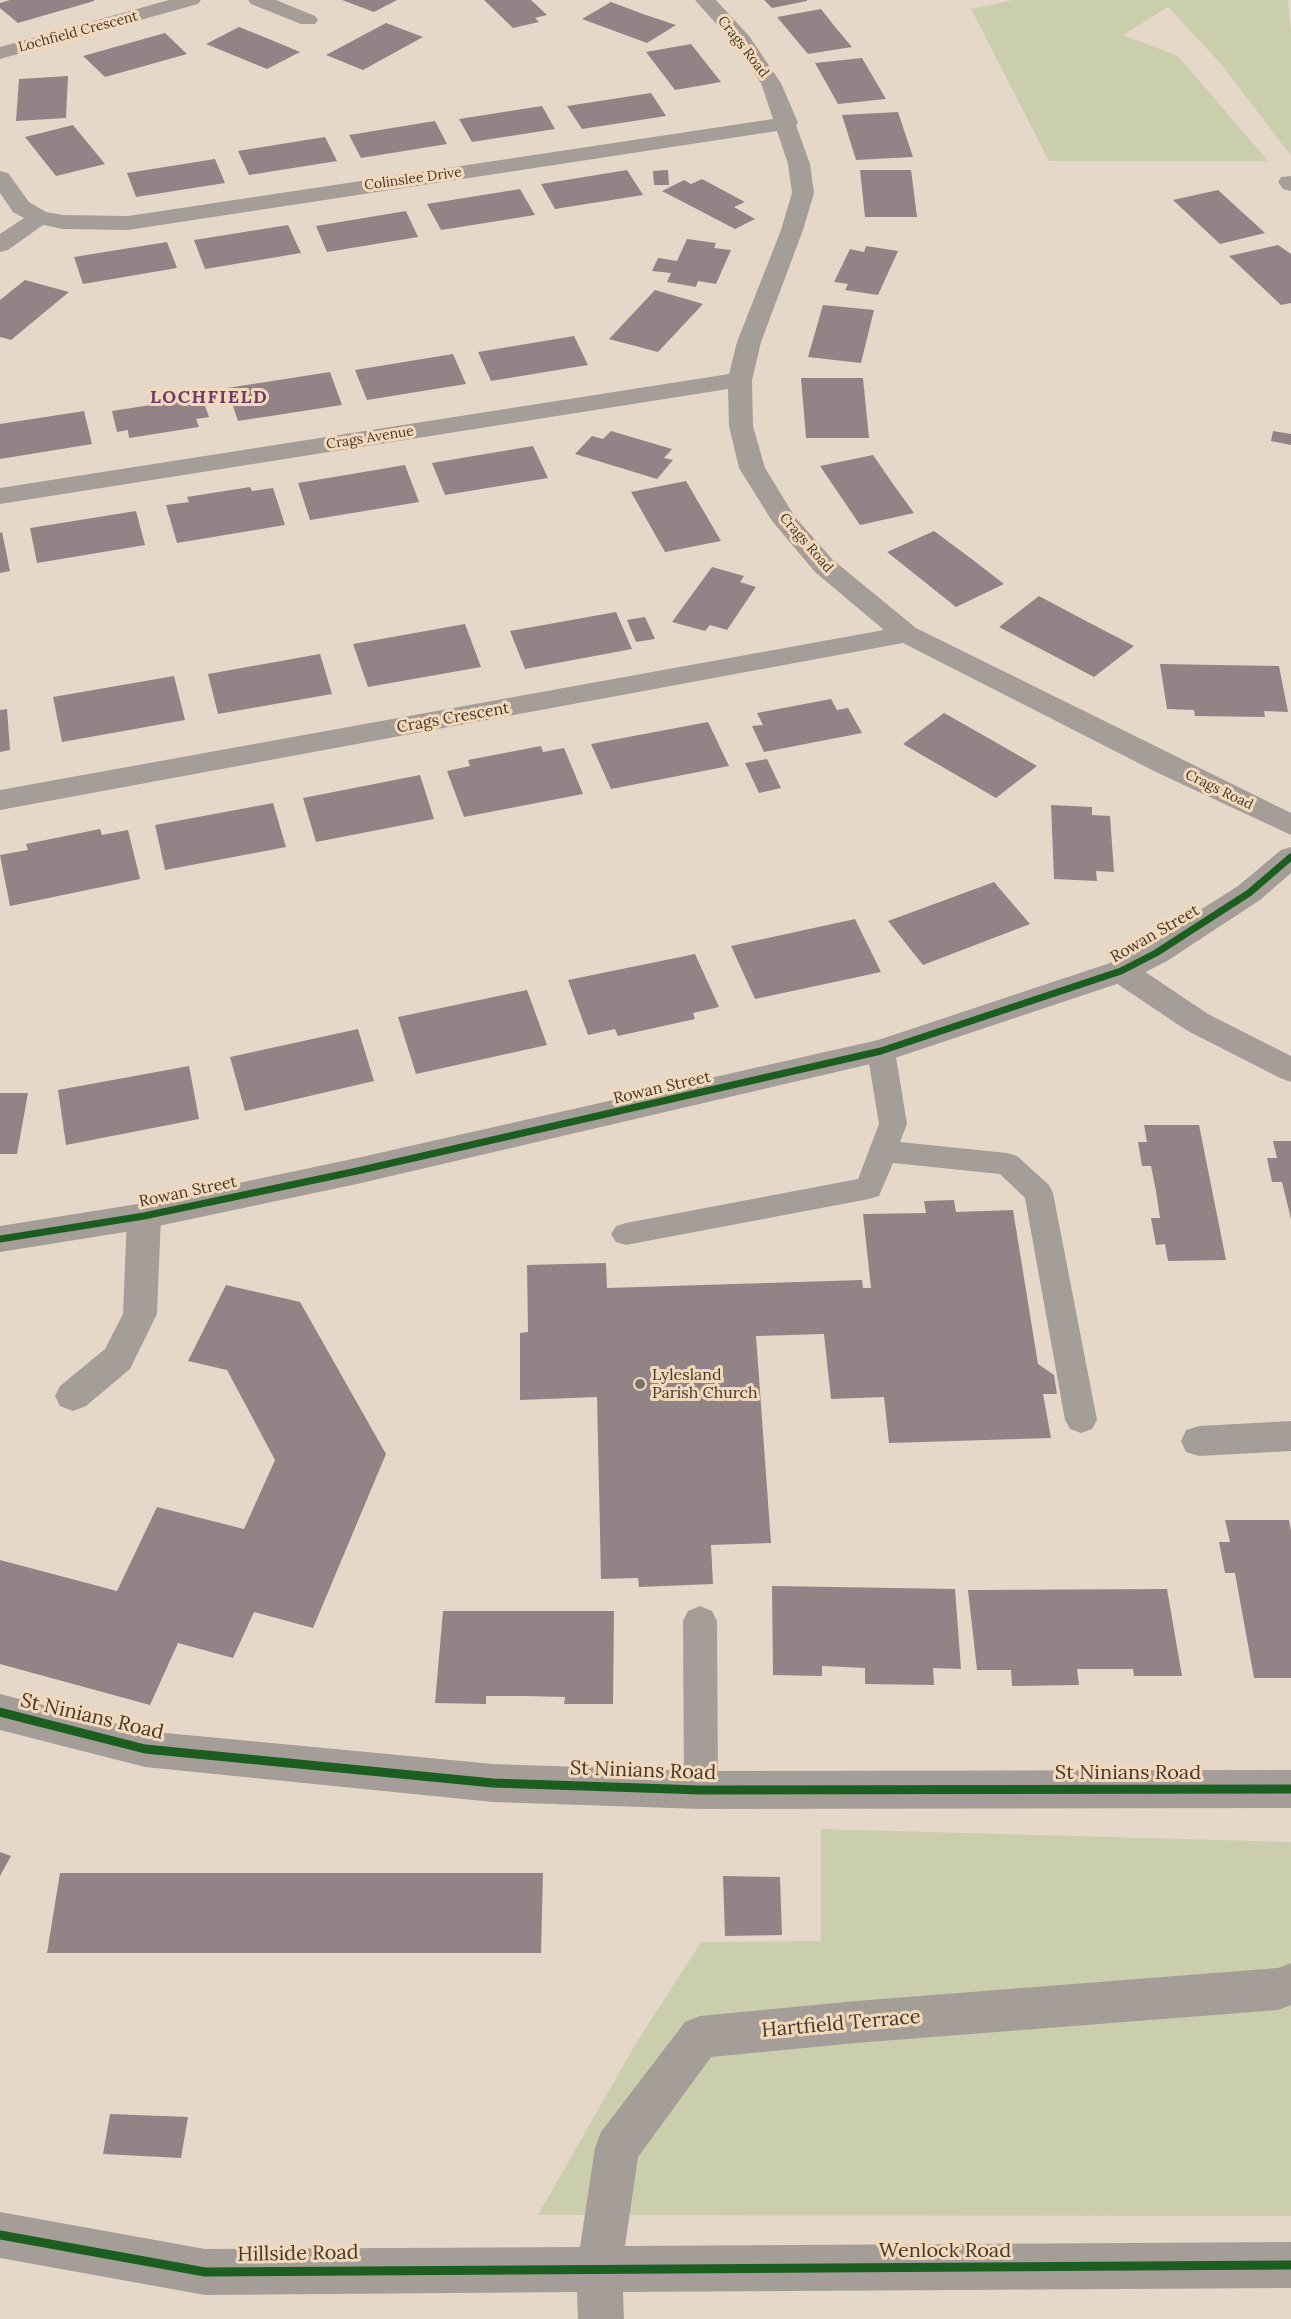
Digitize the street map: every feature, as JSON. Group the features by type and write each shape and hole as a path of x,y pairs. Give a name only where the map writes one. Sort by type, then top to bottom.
{"street":[{"name":"Lochfield Crescent","path":"0,53 191,0"},
{"path":"258,0 308,20"},
{"name":"Crags Road","path":"705,0 742,40 771,82 787,123 799,164 803,193 792,230 749,342 740,380 741,426 752,468 785,521 824,566 906,634 1166,765 1291,825"},
{"name":"Colinslee Drive","path":"0,178 21,207 39,217 83,224 128,223 787,123"},
{"path":"0,245 39,217"},
{"name":"Crags Avenue","path":"0,496 740,380"},
{"name":"Crags Crescent","path":"0,800 906,634"},
{"name":"Rowan Street","path":"0,1239 144,1215 369,1169 881,1052 1121,971 1156,953 1249,893 1291,857"},
{"path":"1121,971 1197,1022 1291,1070"},
{"path":"73,1396 118,1359 140,1314 144,1215"},
{"path":"1199,1441 1291,1436"},
{"name":"St Ninians Road","path":"0,1712 145,1749 493,1783 701,1790 1291,1789"},
{"name":"Hartfield Terrace","path":"601,2319 598,2270 617,2148 700,2037 868,2021 1278,1989 1291,1984"},
{"name":"Hillside Road","path":"0,2235 205,2272 486,2268 598,2270"},
{"name":"Wenlock Road","path":"598,2270 1291,2265"}],"lane":[{"path":"626,1234 869,1188 893,1124 881,1052"},
{"path":"882,1151 1007,1164 1039,1193 1081,1420"},
{"path":"700,1621 701,1790"}],"green space":[{"path":"1013,0 1288,0 1291,32 1291,156 1222,65 1168,7 1123,35 1178,56 1268,161 1049,161 971,9"},
{"path":"821,1829 1291,1842 1291,2216 538,2215 635,2045 701,1942 821,1941"}],"building":[{"path":"10,0 94,1 18,23 0,8 0,3"},
{"path":"342,0 397,0 374,12"},
{"path":"484,0 531,0 547,15 535,18 539,22 513,28"},
{"path":"764,0 807,0 807,1 772,8"},
{"path":"611,2 676,25 647,43 582,19"},
{"path":"821,9 852,47 808,54 777,17"},
{"path":"386,23 423,37 363,70 326,55"},
{"path":"239,27 300,52 267,69 206,44"},
{"path":"165,33 187,54 105,77 83,56"},
{"path":"691,44 721,82 675,90 646,52"},
{"path":"862,58 886,99 838,104 815,63"},
{"path":"68,76 66,118 16,121 19,79"},
{"path":"651,93 666,116 582,129 567,106"},
{"path":"542,106 555,129 472,142 459,119"},
{"path":"898,112 913,157 856,160 842,115"},
{"path":"435,121 447,144 361,158 349,135"},
{"path":"73,125 105,164 56,176 25,137"},
{"path":"325,137 337,161 249,175 238,151"},
{"path":"215,159 225,183 136,197 127,173"},
{"path":"627,170 643,195 555,209 541,184"},
{"path":"668,170 669,185 654,185 653,171"},
{"path":"860,170 911,170 917,217 865,217"},
{"path":"702,179 745,202 734,207 755,219 735,229 662,191 684,180 691,184"},
{"path":"520,189 535,215 441,230 427,204"},
{"path":"1218,190 1265,233 1220,244 1173,200"},
{"path":"406,211 418,237 327,252 316,226"},
{"path":"288,225 301,253 205,269 194,240"},
{"path":"687,239 716,243 714,248 731,250 716,284 698,281 696,287 667,282 671,273 652,271 658,258 677,261"},
{"path":"167,242 177,268 83,284 74,257"},
{"path":"1278,245 1291,254 1291,303 1281,305 1229,256"},
{"path":"866,246 898,251 878,295 845,290 848,284 834,282 850,249 864,252"},
{"path":"25,280 69,292 11,340 0,337 0,300"},
{"path":"655,290 703,304 658,352 609,339"},
{"path":"823,305 874,310 861,363 808,357"},
{"path":"574,336 588,365 491,381 478,352"},
{"path":"453,354 466,384 367,400 355,370"},
{"path":"330,372 342,405 238,421 227,388"},
{"path":"801,378 863,378 869,438 806,438"},
{"path":"202,397 209,417 196,419 199,427 129,438 128,430 117,432 112,411"},
{"path":"84,411 92,444 0,459 0,424"},
{"path":"611,431 672,449 664,458 673,460 657,479 575,454 592,436 603,439"},
{"path":"1273,431 1291,434 1291,445 1271,441"},
{"path":"533,446 548,478 445,495 432,463"},
{"path":"873,455 914,513 860,525 820,466"},
{"path":"405,465 419,502 310,520 298,483"},
{"path":"686,481 721,541 665,552 631,492"},
{"path":"250,487 252,491 273,488 285,525 177,543 166,505 189,502 187,497"},
{"path":"136,511 145,545 37,563 30,528"},
{"path":"934,531 1004,584 956,607 887,552"},
{"path":"2,532 10,571 0,573 0,533"},
{"path":"712,567 744,576 740,582 756,587 727,630 710,625 705,631 672,622"},
{"path":"1039,596 1134,646 1094,677 999,627"},
{"path":"616,612 632,649 525,669 510,631"},
{"path":"645,617 655,639 636,642 627,620"},
{"path":"465,624 481,667 368,687 353,644"},
{"path":"320,654 332,694 218,714 208,674"},
{"path":"1160,664 1279,666 1288,712 1264,711 1265,717 1195,716 1194,710 1167,709"},
{"path":"174,676 185,720 62,742 53,697"},
{"path":"831,699 837,710 848,708 862,733 764,752 752,726 763,725 757,713"},
{"path":"7,709 10,750 0,752 0,710"},
{"path":"944,713 1037,766 996,798 903,744"},
{"path":"708,722 729,766 611,789 591,744"},
{"path":"541,746 543,752 564,748 583,794 464,817 447,771 470,766 468,760"},
{"path":"767,759 781,788 759,793 745,763"},
{"path":"420,775 434,819 316,842 303,798"},
{"path":"273,803 286,847 165,870 155,825"},
{"path":"1051,805 1092,807 1092,815 1110,816 1114,872 1096,871 1097,881 1054,879"},
{"path":"100,829 102,835 128,830 140,879 10,906 0,855 28,850 26,844"},
{"path":"994,882 1030,924 923,965 888,921"},
{"path":"855,919 881,972 755,999 731,946"},
{"path":"695,954 719,1007 693,1013 695,1019 618,1036 615,1029 588,1035 568,980"},
{"path":"527,990 547,1045 416,1074 398,1017"},
{"path":"358,1029 374,1081 245,1111 230,1057"},
{"path":"189,1066 199,1119 66,1145 58,1090"},
{"path":"0,1093 28,1093 17,1154 0,1154"},
{"path":"1144,1125 1199,1125 1226,1260 1168,1261 1165,1244 1156,1245 1151,1218 1160,1218 1156,1191 1151,1166 1142,1166 1138,1142 1147,1142"},
{"path":"1273,1141 1291,1141 1291,1219 1282,1182 1272,1182 1267,1158 1277,1158"},
{"name":"Lylesland Parish Church","path":"954,1200 956,1212 1013,1210 1038,1364 1054,1375 1057,1394 1043,1394 1051,1438 889,1443 884,1397 831,1399 824,1334 756,1336 771,1543 711,1545 713,1584 639,1587 638,1578 601,1579 597,1397 520,1400 520,1333 528,1332 527,1265 606,1263 607,1288 862,1280 863,1288 871,1288 863,1214 926,1213 924,1201"},
{"path":"226,1285 300,1302 386,1454 313,1628 254,1612 233,1658 178,1643 150,1705 0,1664 0,1560 117,1591 157,1507 244,1529 275,1460 227,1370 188,1361"},
{"path":"1225,1520 1289,1520 1291,1531 1291,1678 1254,1678 1235,1573 1225,1573 1219,1542 1230,1542"},
{"path":"772,1586 955,1589 961,1669 933,1668 934,1685 865,1684 865,1668 822,1666 822,1676 773,1675"},
{"path":"1167,1589 1182,1676 1134,1676 1133,1669 1077,1669 1079,1685 1012,1686 1011,1670 977,1670 968,1590"},
{"path":"443,1611 614,1611 613,1704 564,1704 565,1697 524,1696 486,1696 486,1704 435,1703"},
{"path":"0,1852 11,1856 0,1876"},
{"path":"60,1873 543,1873 541,1953 47,1953"},
{"path":"723,1876 780,1877 782,1935 725,1936"},
{"path":"110,2114 188,2117 181,2158 103,2154"}],"cycle path":[{"path":"0,1239 144,1216 357,1171 881,1051 1121,971 1156,953 1249,893 1291,857"},
{"path":"0,1712 145,1749 493,1783 701,1790 1291,1789"},
{"path":"0,2235 205,2272 1291,2265"}],"place":[{"name":"Lylesland Parish Church","path":"640,1384"}],"district":[{"name":"LOCHFIELD","path":"209,398"}]}
